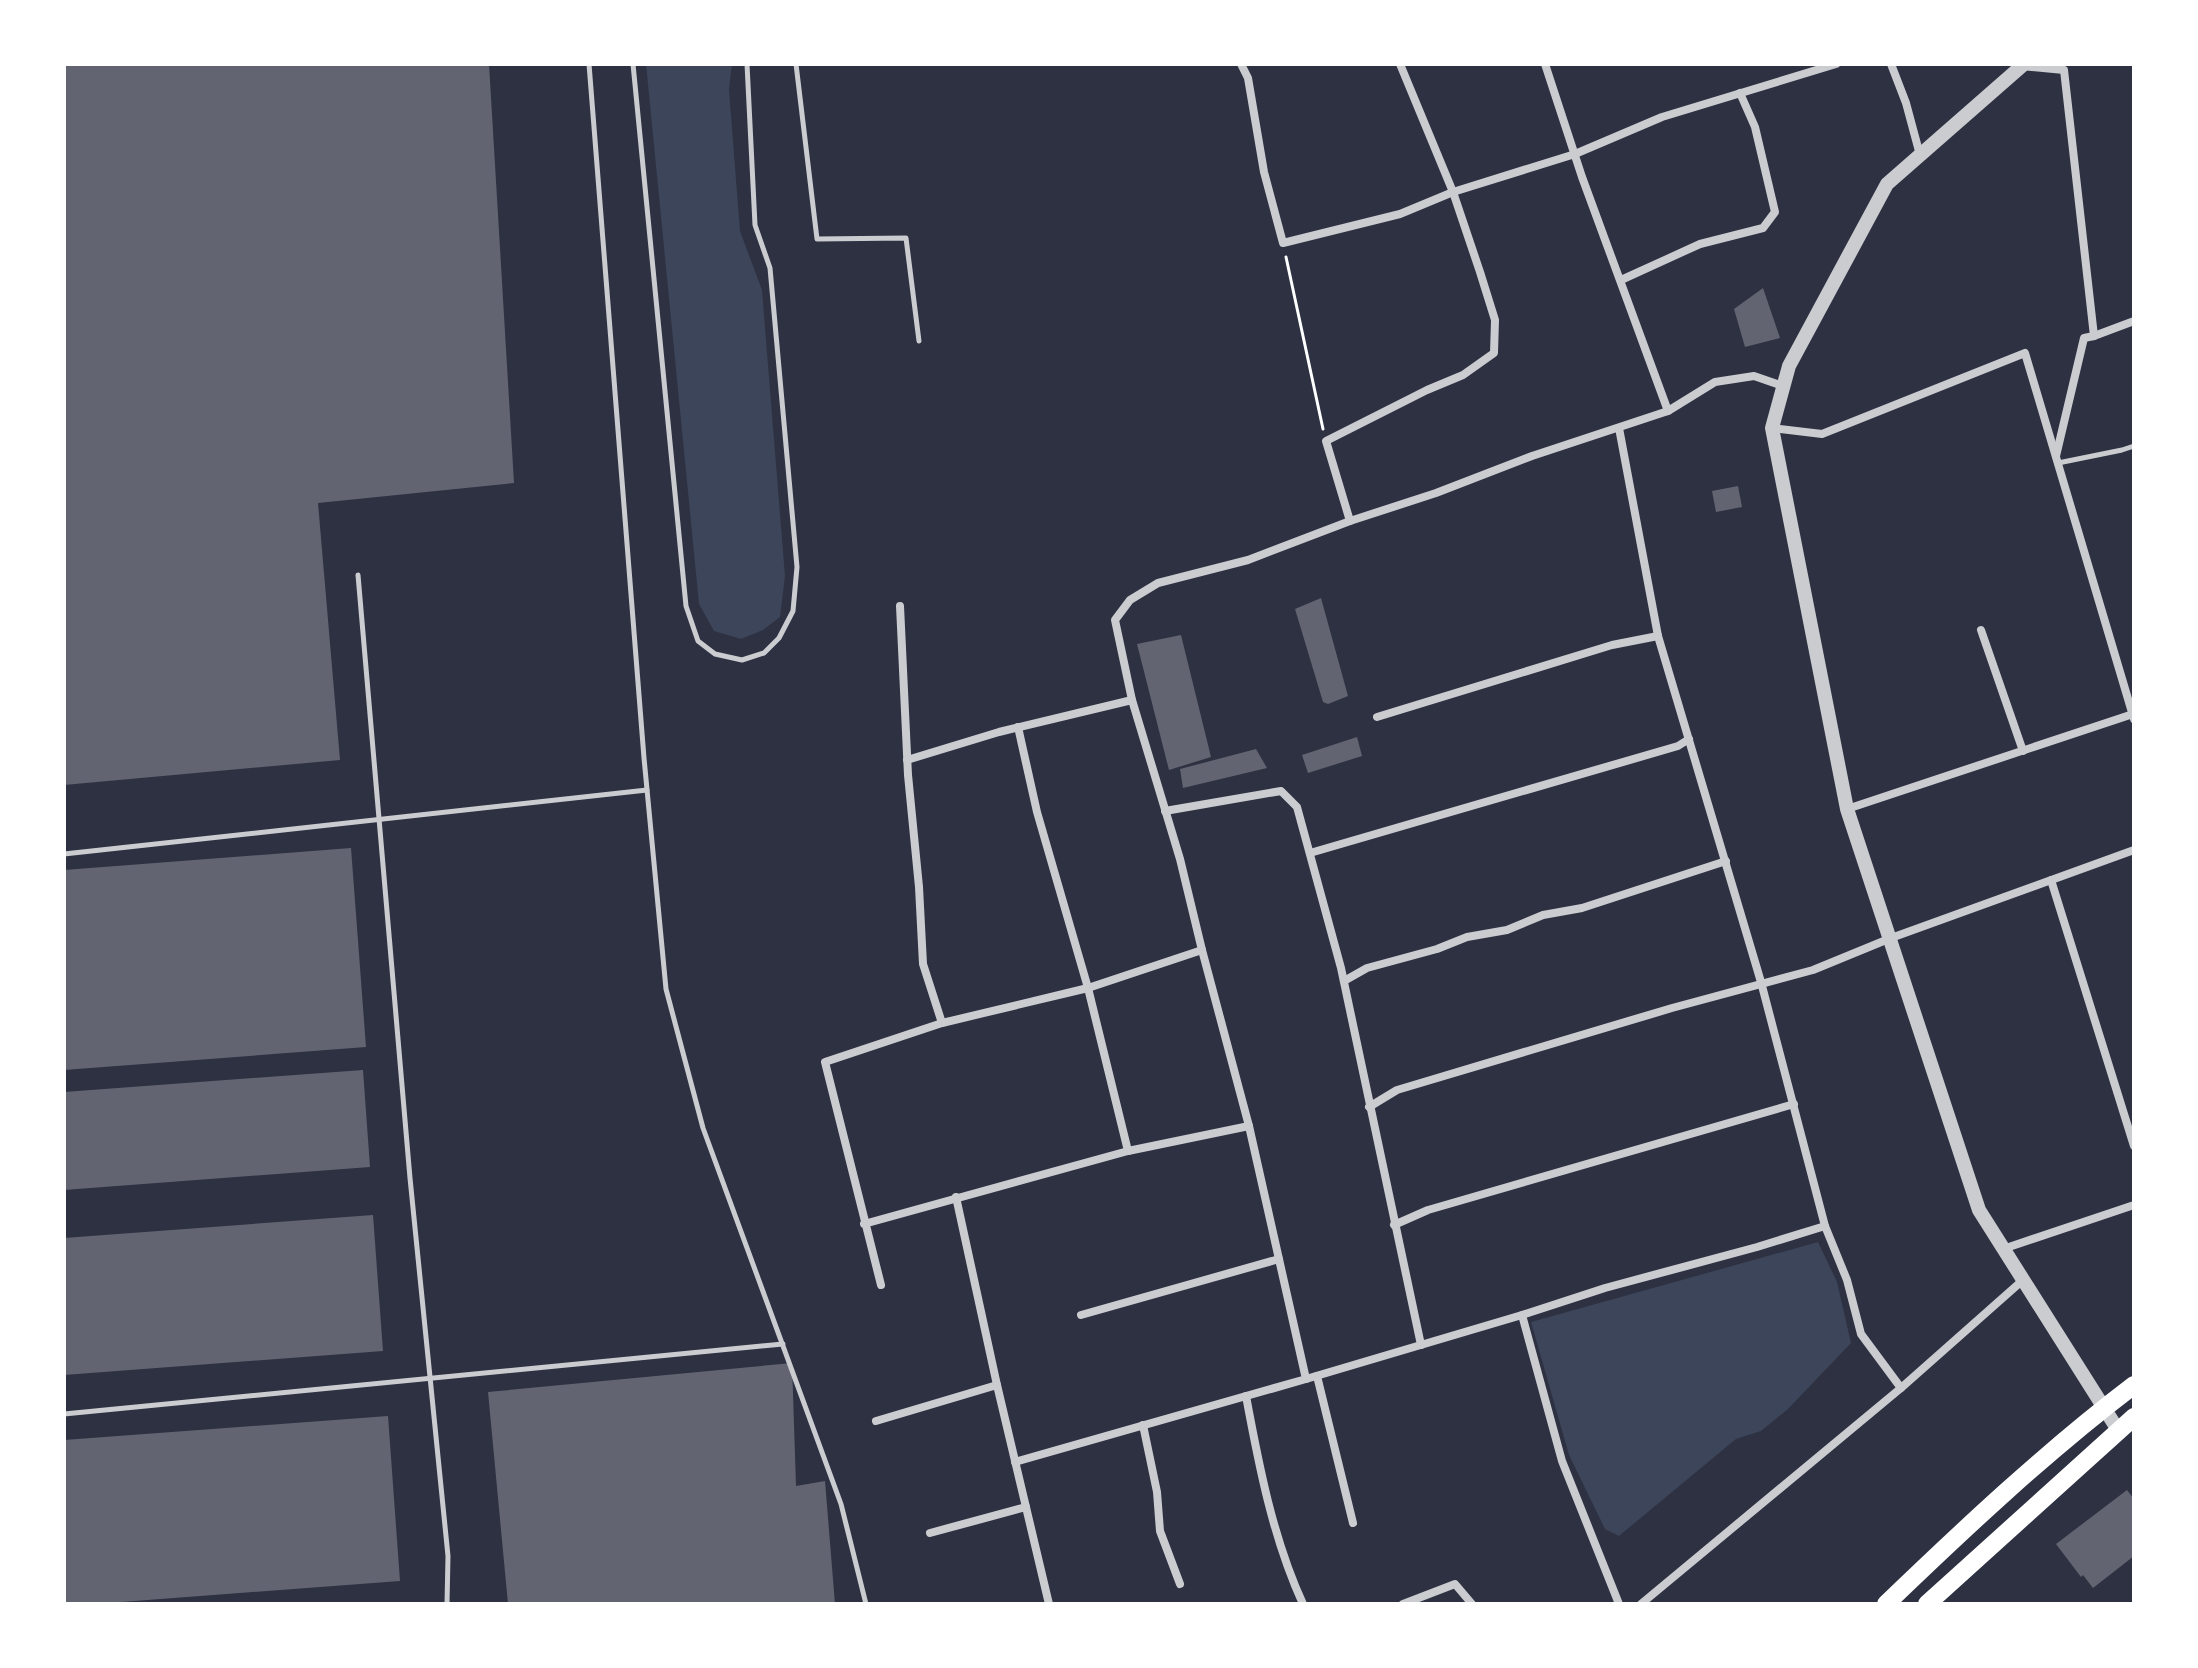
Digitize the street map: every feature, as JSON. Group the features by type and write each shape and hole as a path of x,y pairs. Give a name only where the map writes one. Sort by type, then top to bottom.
{"main road":[{"path":"1886,1604 1948,1544 2134,1385"},
{"path":"1927,1604 2134,1417"}],"street":[{"path":"1241,64 1248,78 1264,172 1283,243 1400,214 1453,192 1575,154 1662,117 1836,64"},
{"path":"1350,521 1326,441 1463,375 1494,353 1495,320 1453,192 1400,64"},
{"path":"1545,64 1668,411"},
{"path":"1891,64 1906,103 1920,155"},
{"path":"2094,336 2064,70 2022,65 1887,184 1789,366 1772,428 1847,809 1979,1210 2118,1430"},
{"path":"1621,280 1700,244 1763,228 1775,212 1755,127 1740,93"},
{"path":"2057,460 2084,338 2134,321"},
{"path":"1772,428 1822,434 2025,353 2133,717 1847,809"},
{"path":"1306,1379 1249,1126 1180,859 1132,700 1115,620 1130,600 1158,583 1248,560 1532,456 1668,411 1715,382 1754,376 1783,386"},
{"path":"1619,428 1658,636 1761,982 1825,1226 1847,1280 1861,1334 1901,1388"},
{"path":"900,606 907,760 923,964 942,1023"},
{"path":"1981,630 2023,751"},
{"path":"1377,717 1612,645 1658,636"},
{"path":"907,760 1018,727 1132,700"},
{"path":"1018,727 1037,812 1088,988 1128,1151"},
{"path":"1310,853 1678,746 1689,739"},
{"path":"1165,811 1281,791 1297,807 1344,981 1421,1345"},
{"path":"1369,1107 1397,1090 1761,982 1813,970 1891,938 2134,850"},
{"path":"1344,981 1367,968 1437,949 1467,937 1507,930 1543,915 1582,908 1726,861"},
{"path":"2051,880 2134,1146"},
{"path":"881,1285 825,1062 942,1023 1088,988 1202,950"},
{"path":"1394,1225 1428,1210 1794,1104"},
{"path":"864,1224 1128,1151 1249,1126"},
{"path":"956,1197 1049,1604"},
{"path":"2003,1249 2134,1205"},
{"path":"1015,1462 1825,1226"},
{"path":"1081,1315 1279,1259"},
{"path":"1641,1604 1901,1388 2023,1280"},
{"path":"1522,1315 1562,1461 1619,1604"},
{"path":"1317,1376 1353,1523"},
{"path":"876,1421 997,1385"},
{"path":"1246,1396 1270,1507 1303,1604"},
{"path":"1143,1425 1157,1492 1160,1531 1180,1584"},
{"path":"930,1533 1026,1507"},
{"path":"1403,1604 1455,1584 1472,1604"}],"lane":[{"path":"589,64 647,790 666,989 703,1128 841,1504 866,1604"},
{"path":"633,64 686,606 698,641 715,654 742,660 764,653 779,638 793,611 797,567 770,268 755,225 747,64"},
{"path":"796,64 817,239 906,238 919,341"},
{"path":"2057,460 2134,446"},
{"path":"358,575 410,1178 448,1556 447,1604"},
{"path":"64,854 647,790"},
{"path":"64,1414 783,1344"}],"path":[{"path":"1283,243 1326,441"}],"shaded area":[{"path":"646,64 732,64 729,90 740,231 762,290 785,576 780,617 763,630 741,639 714,631 699,604"},
{"path":"1818,1242 1837,1282 1851,1343 1788,1409 1761,1431 1736,1439 1619,1536 1605,1529 1569,1455 1531,1322"}],"building":[{"path":"64,64 489,64 514,483 318,503 340,760 64,785"},
{"path":"1763,288 1780,338 1745,347 1734,309"},
{"path":"1738,486 1742,507 1716,512 1712,491"},
{"path":"1321,598 1348,696 1328,704 1323,702 1295,609"},
{"path":"1181,635 1211,757 1169,770 1137,644"},
{"path":"1357,737 1362,756 1308,773 1302,755"},
{"path":"1256,749 1267,768 1183,788 1180,769"},
{"path":"351,848 366,1047 64,1070 64,870"},
{"path":"363,1070 370,1167 64,1190 64,1092"},
{"path":"373,1215 383,1351 64,1375 64,1238"},
{"path":"792,1363 796,1486 825,1481 835,1604 508,1604 488,1392"},
{"path":"388,1416 400,1581 64,1604 64,1440"},
{"path":"2127,1490 2134,1499 2134,1556 2093,1588 2056,1544"}]}
